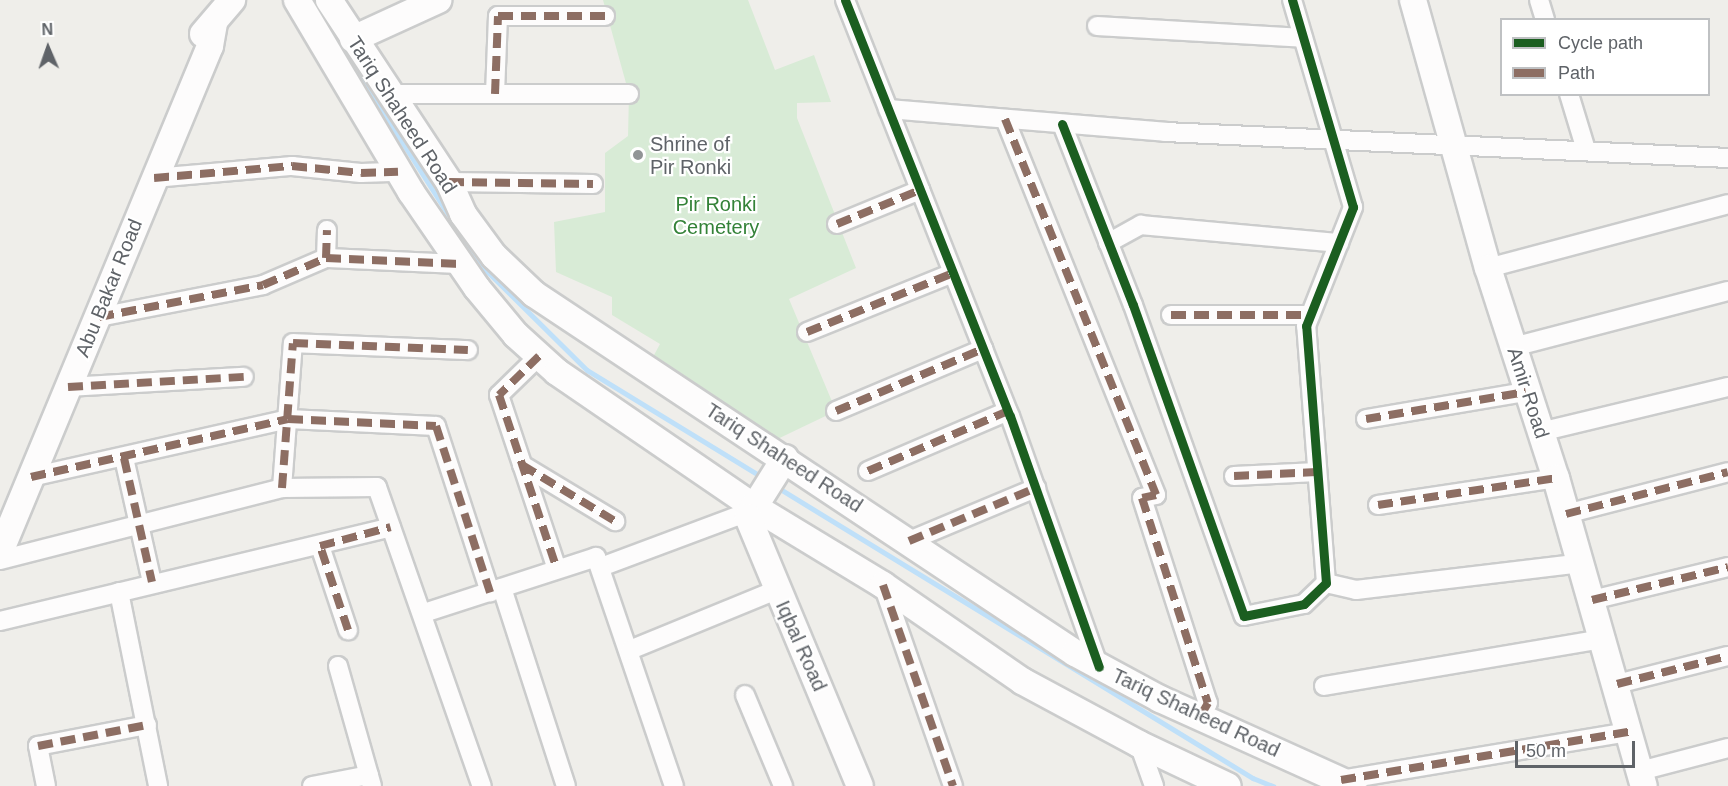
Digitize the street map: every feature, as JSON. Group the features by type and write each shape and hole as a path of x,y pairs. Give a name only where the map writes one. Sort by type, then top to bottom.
{"main road":[{"name":"Abu Bakar Road","path":"0,510 199,39 232,0"},
{"name":"Tariq Shaheed Road","path":"297,0 398,172 460,264 516,334 539,356 753,506 883,585 1022,681 1139,744 1228,786"},
{"name":"Tariq Shaheed Road","path":"329,0 449,182 463,214 494,256 534,294 1099,667 1200,717 1347,783"},
{"path":"353,39 438,0"},
{"name":"Amir Road","path":"1413,0 1488,268 1526,392 1556,478 1617,684 1642,779"},
{"name":"Abu Bakar Road","path":"0,552 210,46 214,24"},
{"path":"753,506 783,460"},
{"name":"Iqbal Road","path":"753,506 776,590 861,786"}],"street":[{"path":"845,0 1008,411 1099,667"},
{"path":"1292,0 1353,207 1306,326 1326,583"},
{"path":"1539,0 1544,18"},
{"path":"495,94 498,16 605,16"},
{"path":"1097,26 1303,38"},
{"path":"390,94 629,94"},
{"path":"1570,96 1586,150"},
{"path":"888,109 1062,124 1334,141 1586,150 1728,158"},
{"path":"1005,119 1156,495 1142,498 1208,703 1200,717"},
{"path":"1062,124 1108,243 1244,616 1304,604 1326,583"},
{"path":"154,178 292,166 351,173 398,172"},
{"path":"449,182 593,183"},
{"path":"837,224 920,190"},
{"path":"1488,268 1728,204"},
{"path":"1108,243 1141,225 1339,243"},
{"path":"326,258 327,230"},
{"path":"99,317 263,285 326,258 460,264"},
{"path":"807,332 953,273"},
{"path":"1513,347 1728,291"},
{"path":"1171,315 1310,315"},
{"path":"282,488 293,343 468,350"},
{"path":"836,411 983,349"},
{"path":"539,356 499,395 557,569"},
{"path":"68,387 244,377"},
{"path":"1540,432 1728,387"},
{"path":"1366,419 1526,392"},
{"path":"868,471 1008,411"},
{"path":"31,477 124,458 288,419 436,426 566,786"},
{"path":"124,458 142,525 152,582"},
{"path":"522,465 615,520"},
{"path":"1234,476 1317,472"},
{"path":"1566,514 1728,472"},
{"path":"1378,505 1556,478"},
{"path":"0,560 282,488 377,487 424,613 482,786"},
{"path":"909,541 1036,488"},
{"path":"601,567 753,506"},
{"path":"0,621 152,582 320,546 391,527"},
{"path":"320,546 348,630"},
{"path":"424,613 596,557 630,650 674,786"},
{"path":"1326,583 1356,590 1581,562"},
{"path":"1592,600 1728,567"},
{"path":"883,585 953,786"},
{"path":"630,650 776,590"},
{"path":"119,592 158,786"},
{"path":"1324,686 1603,639"},
{"path":"1617,684 1728,656"},
{"path":"312,786 371,781 338,666"},
{"path":"745,695 783,786"},
{"path":"46,786 38,746 147,725"},
{"path":"1347,783 1629,732"},
{"path":"1139,744 1154,786"},
{"path":"1642,779 1728,748"}],"green space":[{"name":"Pir Ronki Cemetery","path":"603,0 748,0 775,70 814,55 831,102 797,103 797,118 856,268 789,299 836,411 765,445 647,368 660,344 612,315 612,297 556,272 554,222 605,212 605,153 628,136 629,94"}],"waterway":[{"path":"312,0 480,264 587,370 762,477"},
{"path":"777,487 1253,778 1273,786"}],"marked path":[{"path":"495,94 498,16 605,16"},
{"path":"1005,119 1156,495 1142,498 1208,703 1200,717"},
{"path":"154,178 292,166 361,173 398,172"},
{"path":"449,182 593,184"},
{"path":"837,224 920,190"},
{"path":"99,317 263,285 326,258 327,230"},
{"path":"326,258 460,264"},
{"path":"807,332 953,273"},
{"path":"1171,315 1310,315"},
{"path":"282,488 293,343 468,350"},
{"path":"836,411 983,349"},
{"path":"539,356 499,395 557,569"},
{"path":"68,387 244,377"},
{"path":"1366,419 1526,392"},
{"path":"868,471 1008,411"},
{"path":"31,477 288,419 436,426 490,592"},
{"path":"124,458 152,582"},
{"path":"522,465 615,521"},
{"path":"1234,476 1317,472"},
{"path":"1566,514 1728,472"},
{"path":"1378,505 1556,478"},
{"path":"909,541 1036,488"},
{"path":"348,630 320,546 391,527"},
{"path":"1592,600 1728,567"},
{"path":"883,585 953,786"},
{"path":"1617,684 1728,656"},
{"path":"38,746 147,725"},
{"path":"1341,780 1629,732"}],"cycle path":[{"path":"845,0 1010,416 1099,667"},
{"path":"1062,124 1133,305 1244,616 1304,604 1326,583 1306,326 1353,207 1292,0"}],"place":[{"name":"Shrine of Pir Ronki","path":"638,155"}]}
